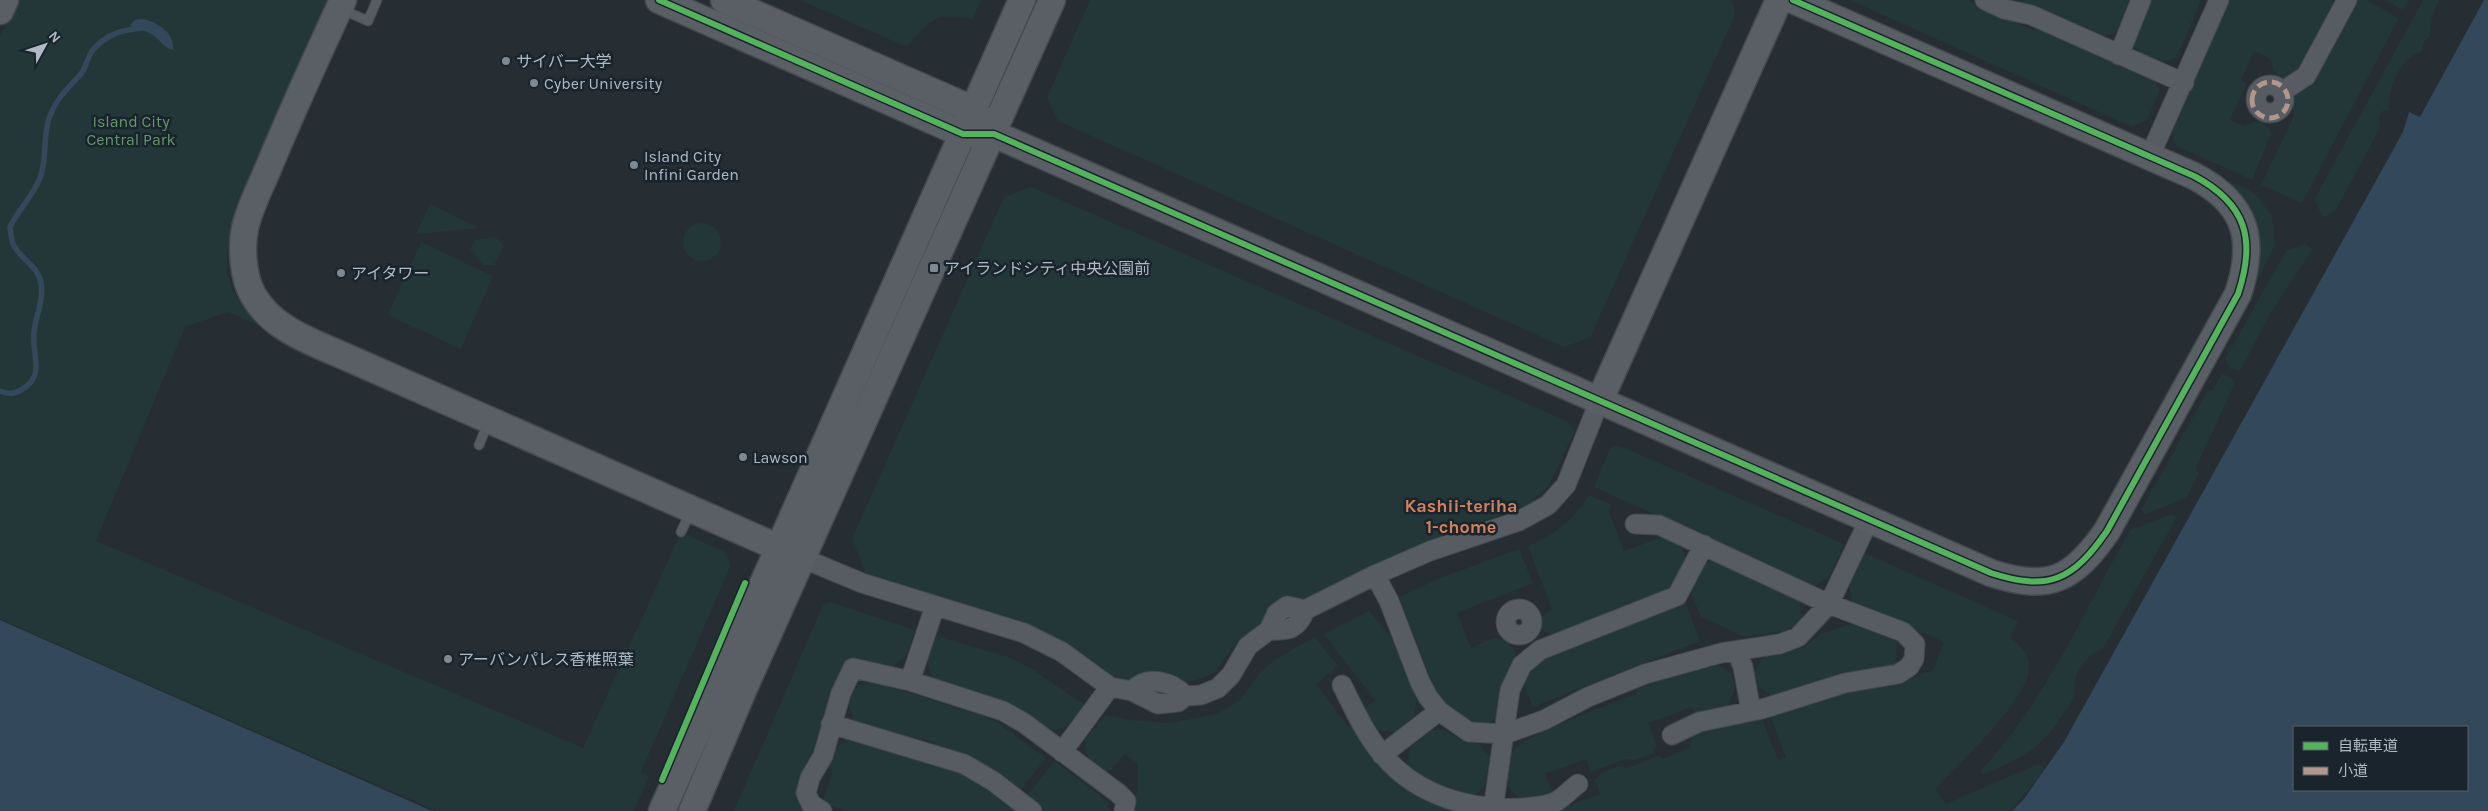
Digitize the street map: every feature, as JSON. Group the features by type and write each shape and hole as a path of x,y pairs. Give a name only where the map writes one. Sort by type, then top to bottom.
{"street":[{"path":"0,11 5,0"},
{"path":"658,0 963,134 994,134 1598,402 1869,520 2018,582 2042,581 2066,574 2080,566 2107,531 2238,294 2248,263 2244,229 2239,216 2222,194 2194,176 2149,158 1793,0"},
{"path":"724,0 974,110 994,134"},
{"path":"662,811 1022,0"},
{"path":"692,811 802,558 994,134 1052,0"},
{"path":"341,4 250,213 244,246 252,294 273,320 288,330 778,548 862,583 1024,633 1062,652 1110,687 1132,691 1158,704 1178,702 1186,696 1201,695 1218,688 1231,675 1248,646 1270,630 1277,613 1287,606 1305,610 1375,575 1430,551 1519,521 1548,505 1566,485 1598,402 1778,0"},
{"path":"1985,0 2004,8 2031,15 2184,83"},
{"path":"2118,55 2141,0"},
{"path":"2149,158 2184,83 2219,0"},
{"path":"2282,91 2306,76 2347,0"},
{"path":"1375,575 1389,601 1428,698 1439,711 1469,732 1505,734 1544,720 1588,697 1645,674 1721,653 1780,644 1798,637 1830,604 1869,520"},
{"path":"1635,524 1659,525 1830,604 1903,632 1915,644 1914,659 1908,667 1898,674 1830,687 1752,712 1699,722 1672,735"},
{"path":"1492,810 1505,734 1510,690 1522,665 1540,650 1677,596 1704,545"},
{"path":"910,681 935,606"},
{"path":"1526,633 1540,650"},
{"path":"1736,652 1743,667 1752,712"},
{"path":"822,811 811,804 806,793 810,778 823,756 841,693 854,668 910,681 1003,711 1024,723 1118,793 1126,801 1124,811"},
{"path":"1342,685 1367,734 1382,755 1399,772 1426,791 1451,802 1492,810 1531,807 1557,801 1578,784"},
{"path":"1062,752 1110,687"},
{"path":"1382,755 1439,711"},
{"path":"831,724 964,764 993,781 1032,811"}],"lane":[{"path":"341,4 368,21 378,0"},
{"path":"479,446 490,420"},
{"path":"681,532 692,509"}],"green space":[{"name":"Island City Central Park","path":"17,0 330,0 231,227 227,269 233,291 258,325 228,312 185,327 96,541 583,748 681,532 725,552 731,565 641,772 649,776 634,811 437,811 0,619 0,37"},
{"path":"800,0 981,0 973,19 950,16 942,17 928,24 907,47"},
{"path":"1090,0 1729,0 1733,2 1735,15 1590,338 1564,347 1058,121 1047,97"},
{"path":"1850,0 1967,0 2035,31 2040,28 2154,79 2160,90 2148,119 2132,127"},
{"path":"2017,0 2135,0 2122,30 2101,38"},
{"path":"2151,0 2201,0 2177,57 2160,64 2140,53 2134,46 2133,41"},
{"path":"2230,0 2332,0 2334,6 2298,72 2285,79 2273,71 2271,59 2254,51 2241,80 2247,83 2230,120 2244,126 2252,122 2262,122 2271,134 2252,180 2176,146 2171,132"},
{"path":"2356,0 2366,0 2399,18 2302,203 2261,185 2294,116 2291,100 2299,91 2309,88"},
{"path":"2385,0 2409,0 2403,10"},
{"path":"2423,0 2439,0 2432,18 2430,37 2424,42 2422,51 2414,55 2401,67 2390,93 2389,111 2382,111 2379,116 2380,128 2336,210 2324,218 2315,198"},
{"path":"2223,179 2248,189 2259,198 2272,216 2275,245 2249,297 2257,270 2259,243"},
{"path":"1031,187 1567,421 1575,431 1549,485 1529,504 1428,542 1264,622 1231,649 1215,672 1203,678 1185,683 1140,684 1114,678 1024,624 866,573 852,539 1004,197"},
{"path":"430,204 480,228 416,234"},
{"path":"702,223 715,229 721,242 715,255 702,261 689,255 683,242 689,229"},
{"path":"496,237 504,246 494,265 483,265 470,249 475,240"},
{"path":"421,242 493,276 461,349 388,315"},
{"path":"2305,244 2313,249 2270,314 2240,371 2231,369 2225,359 2286,251"},
{"path":"2222,374 2232,378 2234,385 2196,468 2199,474 2186,498 2144,515 2141,510 2208,390 2212,391"},
{"path":"1618,445 1844,544 1829,577 1811,588 1711,539 1712,537 1707,535 1705,537 1594,487 1610,448"},
{"path":"1589,495 1612,505 1609,512 1624,551 1662,537 1681,548 1685,559 1669,591 1554,635 1547,633 1541,628 1541,617 1552,609 1528,546 1563,526 1577,512"},
{"path":"2172,514 2177,517 2103,648 2089,657 2081,666 2076,676 2074,697 2070,705 2045,738 2036,746 2017,759 1982,775 1981,770 2004,744 2044,686 2130,530"},
{"path":"1519,549 1533,583 1457,613 1471,648 1498,638 1508,642 1516,655 1515,665 1502,689 1499,708 1495,718 1484,724 1469,722 1449,710 1442,703 1428,680 1431,679 1399,597 1440,578"},
{"path":"1864,553 2018,621 2010,638 2020,646 2027,657 2029,665 2027,679 2019,695 1991,730 1935,789 1946,804 2038,764 2046,769 2010,811 1552,811 1600,794 1595,780 1601,773 1618,766 1627,768 1660,755 1662,759 1689,748 1692,737 1702,730 1762,718 1778,760 1786,758 1770,715 1847,691 1900,682 1933,670 1944,642 1909,626 1853,605 1849,585"},
{"path":"1717,559 1800,600 1801,622 1784,631 1745,637 1701,617 1690,591 1703,563"},
{"path":"830,602 915,630 907,655 891,668 848,656 830,698 813,755 807,811 734,811 823,605"},
{"path":"1685,602 1700,641 1533,707 1523,681 1532,668 1549,654"},
{"path":"1369,611 1393,640 1417,701 1414,716 1395,732 1375,730 1364,709 1375,700 1324,634"},
{"path":"1853,623 1897,639 1895,666 1774,697 1757,686 1754,670 1765,656 1784,654 1804,647 1821,634"},
{"path":"936,636 1008,657 1032,669 1085,705 1068,726 1048,732 934,681 927,661"},
{"path":"1315,637 1338,666 1316,684 1348,727 1353,725 1384,767 1407,788 1453,811 1133,811 1137,789 1138,764 1125,754 1112,769 1106,772 1087,757 1085,740 1105,715 1129,720 1169,723 1217,714 1240,700 1259,674 1274,660"},
{"path":"1717,664 1732,674 1735,689 1727,708 1696,714 1692,707 1648,723 1657,747 1653,748 1655,753 1635,760 1625,759 1591,772 1586,759 1545,774 1553,792 1520,800 1507,785 1511,754 1518,746 1531,738 1569,720 1637,694 1635,690 1664,678"},
{"path":"870,681 981,715 998,723 1046,758 1019,792 935,746 936,743 923,739 922,742 854,722 848,703 854,688"},
{"path":"1431,730 1444,730 1460,739 1479,744 1490,757 1484,787 1470,799 1451,793 1407,768 1409,748"},
{"path":"851,737 966,773 1018,811 847,811 822,803 833,770 829,769 834,749"},
{"path":"1055,761 1108,802 1110,811 1044,811 1026,797"}],"water":[{"path":"2484,0 2488,0 2488,811 2012,811 2024,799 2064,742 2403,132 2409,112 2420,117"},
{"path":"142,19 159,25 168,33 173,44 173,50 166,47 152,35 130,25 135,20"},
{"path":"0,620 432,811 0,811"}],"waterway":[{"path":"0,391 11,393 21,390 34,378 36,371 34,332 41,301 41,283 37,272 14,246 10,227 40,178 44,164 48,122 61,96 82,73 90,54 97,45 115,34 142,28"}],"marked path":[{"path":"2270,82 2277,83 2283,87 2287,93 2288,100 2287,107 2283,113 2277,117 2270,118 2263,117 2257,113 2253,107 2252,100 2253,93 2257,87 2263,83 2270,82"}],"cycle path":[{"path":"659,0 963,134 994,134 1991,573 2011,579 2029,581 2044,581 2058,578 2071,571 2083,561 2107,531 2238,294 2246,257 2246,240 2243,225 2236,211 2226,199 2212,187 2194,176 1793,0"},
{"path":"662,780 745,583"}],"place":[{"name":"サイバー大学","path":"506,61"},
{"name":"Cyber University","path":"534,83"},
{"name":"Island City Infini Garden","path":"634,165"},
{"name":"アイランドシティ中央公園前","path":"934,268"},
{"name":"アイタワー","path":"341,273"},
{"name":"Lawson","path":"743,457"},
{"name":"アーバンパレス香椎照葉","path":"448,659"}],"district":[{"name":"Kashii-teriha 1-chome","path":"1461,516"}]}
